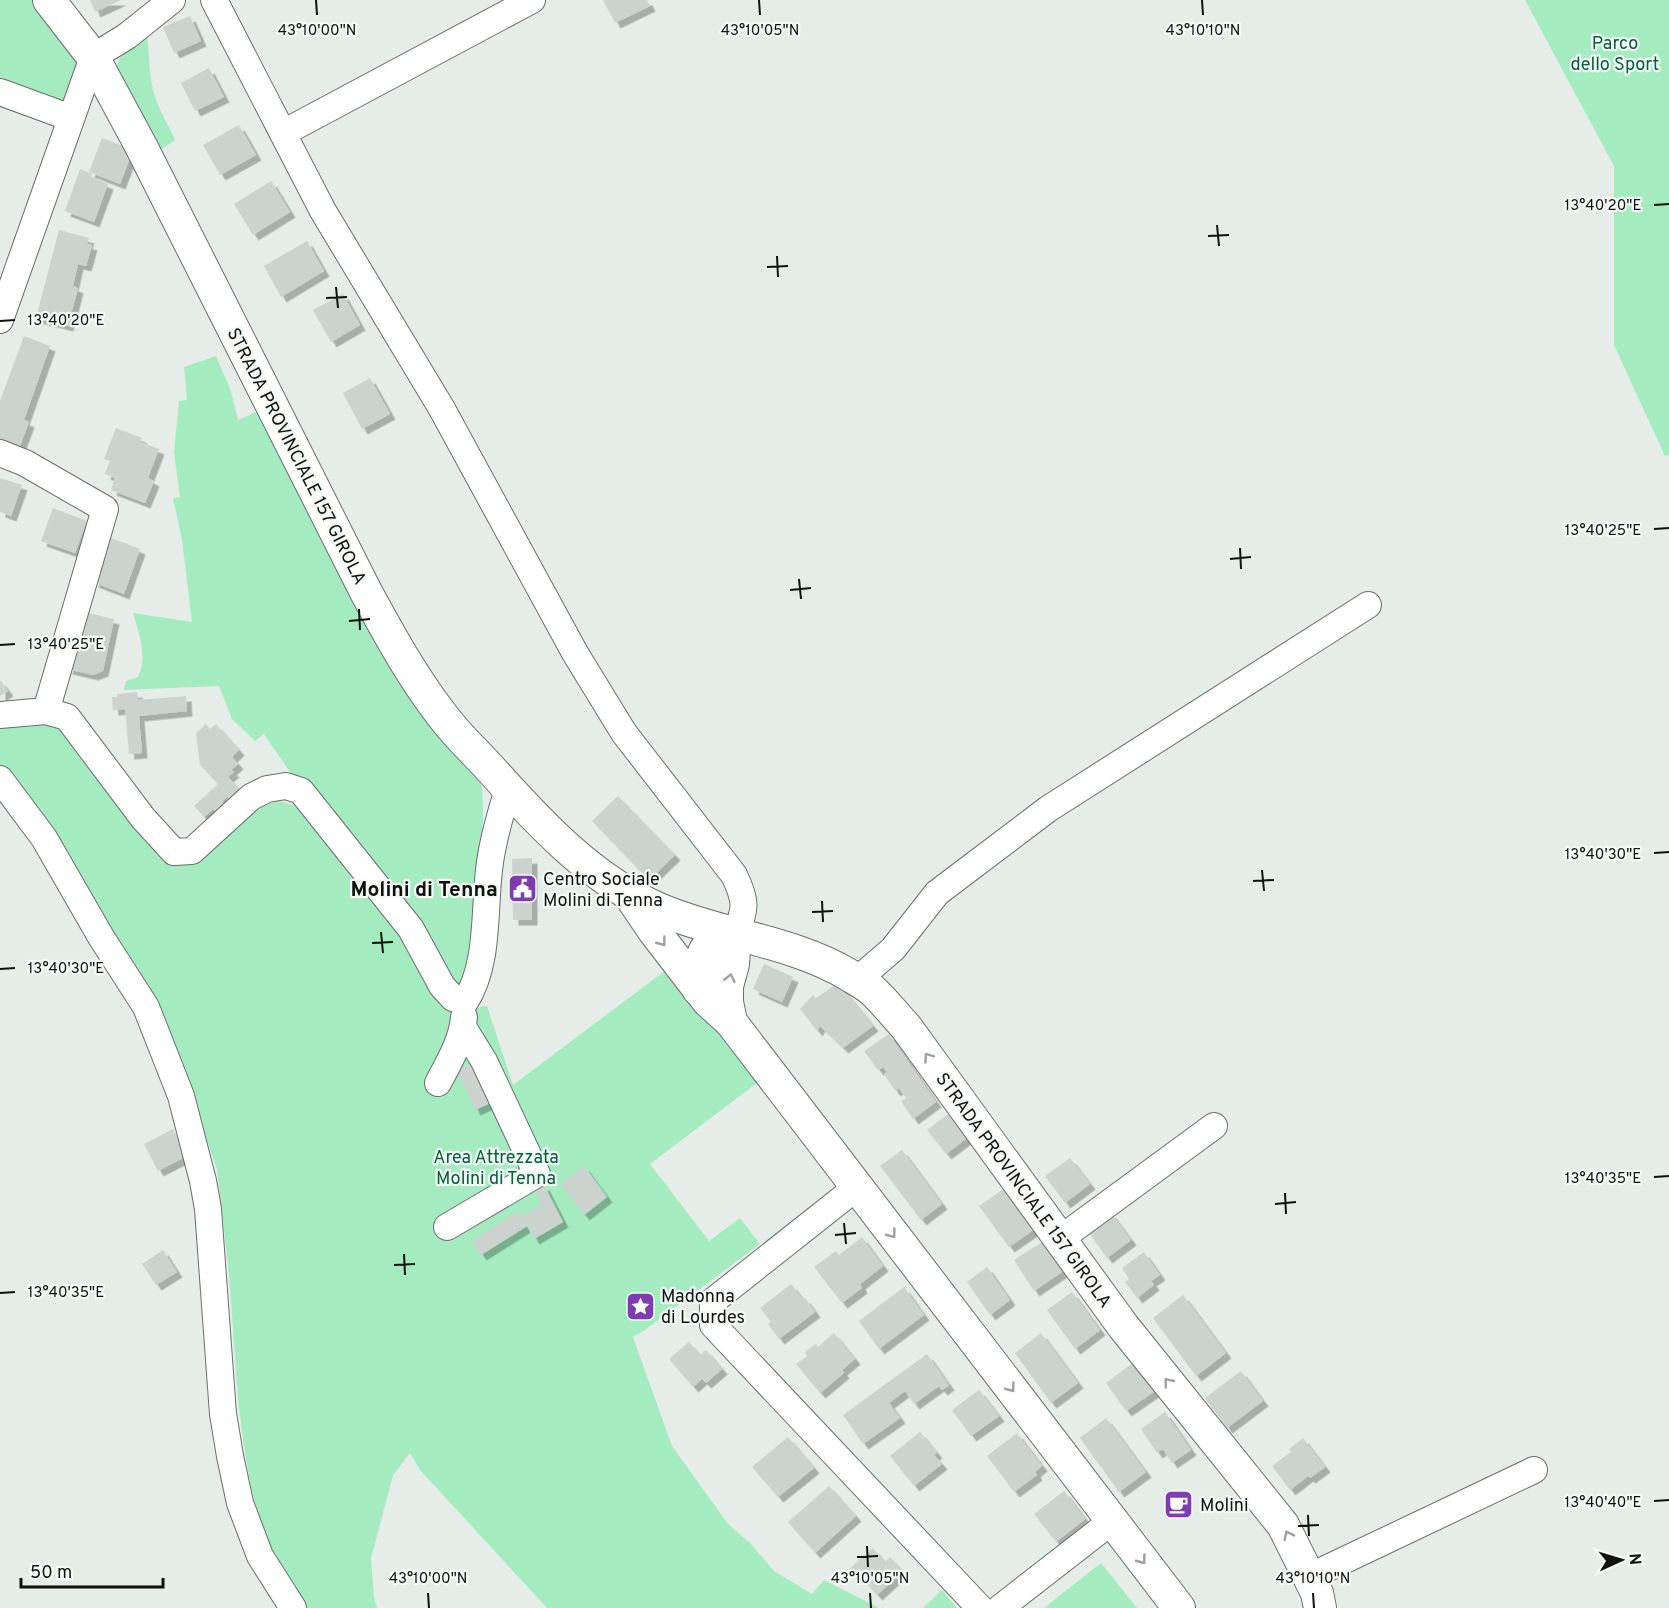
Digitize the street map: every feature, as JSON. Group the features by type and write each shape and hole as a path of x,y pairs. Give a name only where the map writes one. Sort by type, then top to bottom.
{"main road":[{"name":"STRADA PROVINCIALE 157 GIROLA","path":"49,0 93,57 141,146 366,592 399,652 446,720 508,789 564,844 629,894 690,921 793,950 833,966 872,990 906,1027 1123,1326 1283,1525 1317,1593 1320,1608"},
{"name":"STRADA PROVINCIALE 157 GIROLA","path":"629,894 698,989 731,1022 1179,1608"},
{"path":"698,989 700,964 706,950 715,940 735,933 733,964 727,986 731,1022"}],"street":[{"path":"0,320 93,57 127,36 172,0"},
{"path":"214,0 323,210 442,409 575,652 624,733 734,875 743,893 743,917 735,933"},
{"path":"283,133 532,0"},
{"path":"0,92 71,118"},
{"path":"0,453 25,463 105,509 46,711"},
{"path":"857,980 893,949 937,893 1048,809 1368,605"},
{"path":"0,715 46,711 67,717 143,818 174,852 192,851 251,797 267,789 285,786 301,791 411,928 442,986 453,998 465,1002"},
{"path":"0,779 44,838 101,937 146,1007 181,1096 208,1209 223,1414 240,1503 260,1557 293,1608"},
{"path":"438,1083 455,1051 463,1027 465,1002 473,990 480,963 489,870 497,826 508,789"},
{"path":"447,1227 537,1174 484,1061 463,1027"},
{"path":"1060,1239 1214,1126"},
{"path":"857,1187 713,1301 713,1325 980,1608"},
{"path":"1309,1577 1534,1470"},
{"path":"999,1608 1112,1521"}],"green space":[{"path":"0,0 34,0 81,63 71,111 0,84"},
{"name":"Parco dello Sport","path":"1525,0 1669,0 1669,455 1665,456 1614,345 1614,166"},
{"path":"146,29 153,88 159,107 175,140 159,151 116,72 123,53"},
{"path":"216,356 231,391 238,420 263,409 479,778 482,787 483,814 478,916 462,993 303,791 264,734 255,741 232,719 219,686 124,690 126,681 138,677 142,662 142,645 133,613 192,622 182,540 173,498 180,497 174,452 179,401 187,400 184,367"},
{"name":"Area Attrezzata Molini di Tenna","path":"47,715 174,852 266,804 279,801 298,806 365,885 454,1012 487,1006 513,1085 670,967 757,1083 650,1164 709,1241 740,1218 760,1244 633,1337 672,1446 728,1524 750,1543 774,1571 812,1594 824,1580 879,1608 547,1608 420,1470 410,1453 393,1475 371,1559 377,1608 305,1608 278,1565 263,1533 251,1488 238,1399 229,1274 217,1169 194,1104 0,773 0,718"},
{"path":"1101,1563 1137,1608 1044,1608"},
{"path":"942,1590 957,1608 923,1608"}],"building":[{"path":"90,0 121,0 95,12"},
{"path":"603,0 647,0 650,6 615,23"},
{"path":"190,16 201,41 174,53 163,27"},
{"path":"209,68 224,97 195,111 181,83"},
{"path":"239,125 256,155 220,175 203,145"},
{"path":"102,138 133,150 120,184 89,172"},
{"path":"80,169 92,174 91,177 108,184 94,222 65,211"},
{"path":"271,181 290,212 253,235 234,204"},
{"path":"59,230 89,238 87,244 92,245 86,266 78,264 73,286 78,288 68,326 36,318"},
{"path":"307,241 324,271 281,297 264,266"},
{"path":"343,294 360,325 331,342 313,310"},
{"path":"24,336 50,346 24,420 29,422 16,457 0,452 0,401"},
{"path":"370,378 390,414 362,429 343,393"},
{"path":"116,428 142,438 140,442 159,449 148,478 154,481 145,503 111,490 115,478 105,474 110,461 104,459"},
{"path":"0,478 22,485 11,516 0,512"},
{"path":"53,508 87,521 75,553 41,541"},
{"path":"109,537 140,549 124,594 93,582"},
{"path":"80,611 114,619 103,671 93,675 67,669"},
{"path":"0,680 8,691 0,696"},
{"path":"137,692 138,700 186,696 187,711 139,716 142,753 129,754 125,709 113,710 112,697 117,697 117,694"},
{"path":"206,724 210,729 216,724 239,750 232,757 238,764 231,770 234,772 228,777 241,790 230,800 227,797 222,802 227,806 218,814 213,809 204,817 194,806 218,784 200,765 196,733"},
{"path":"618,796 675,855 649,880 592,821"},
{"name":"Centro Sociale Molini di Tenna","path":"532,858 532,920 513,920 512,859"},
{"path":"764,964 793,977 782,1002 753,989"},
{"path":"838,983 873,1026 843,1048 820,1026 817,1031 800,1009 813,995 816,998"},
{"path":"889,1034 936,1102 913,1119 901,1101 906,1098 899,1088 895,1091 884,1074 887,1072 883,1067 878,1070 864,1051"},
{"path":"479,1061 497,1100 475,1110 457,1071"},
{"path":"948,1114 967,1138 946,1154 927,1130"},
{"path":"173,1129 187,1156 158,1171 144,1144"},
{"path":"902,1150 942,1204 921,1220 880,1166"},
{"path":"1070,1158 1090,1184 1065,1203 1045,1176"},
{"path":"584,1166 607,1197 584,1215 561,1184"},
{"path":"544,1185 563,1222 534,1239 527,1226 481,1255 472,1241 518,1211 521,1217 541,1204 534,1189"},
{"path":"1005,1188 1035,1229 1009,1247 979,1206"},
{"path":"1110,1212 1131,1240 1107,1258 1087,1230"},
{"path":"862,1237 883,1266 860,1284 862,1288 842,1303 814,1267 836,1251 839,1255"},
{"path":"1044,1241 1062,1272 1034,1291 1014,1260"},
{"path":"163,1250 177,1272 156,1285 142,1264"},
{"path":"1144,1252 1160,1275 1151,1281 1154,1285 1137,1298 1125,1282 1129,1279 1122,1268"},
{"path":"987,1267 1010,1300 990,1315 967,1282"},
{"path":"791,1284 815,1312 779,1339 768,1324 771,1322 760,1308"},
{"path":"904,1287 924,1315 879,1349 859,1321"},
{"path":"1072,1292 1100,1330 1075,1349 1047,1310"},
{"path":"1183,1295 1226,1353 1196,1376 1153,1318"},
{"path":"834,1333 855,1359 842,1370 844,1373 820,1393 796,1364 807,1356 805,1352 816,1344 818,1347"},
{"path":"1041,1333 1078,1383 1051,1403 1015,1353"},
{"path":"689,1342 700,1355 706,1350 722,1369 706,1383 702,1379 693,1387 669,1359"},
{"path":"927,1354 949,1385 942,1390 939,1386 914,1404 905,1391 889,1403 900,1418 863,1444 843,1415"},
{"path":"1134,1362 1155,1391 1126,1411 1106,1383"},
{"path":"1241,1371 1263,1401 1227,1428 1205,1398"},
{"path":"979,1390 999,1416 971,1436 952,1410"},
{"path":"1165,1412 1191,1450 1172,1463 1163,1449 1157,1453 1141,1429"},
{"path":"1106,1418 1146,1472 1119,1492 1080,1438"},
{"path":"920,1432 937,1453 934,1455 942,1464 914,1486 890,1456"},
{"path":"1017,1433 1042,1466 1035,1472 1037,1475 1014,1492 987,1456"},
{"path":"788,1437 814,1468 778,1497 752,1467"},
{"path":"1303,1438 1325,1467 1310,1478 1308,1476 1290,1490 1272,1466 1291,1452 1289,1449"},
{"path":"829,1486 856,1516 815,1553 788,1522"},
{"path":"1064,1491 1085,1519 1056,1542 1034,1514"},
{"path":"873,1548 885,1562 890,1557 903,1571 877,1595 859,1575 855,1578 848,1570"}],"place":[{"name":"Centro Sociale Molini di Tenna","path":"522,889"},
{"name":"Madonna di Lourdes","path":"640,1306"},
{"name":"Molini","path":"1179,1505"}],"district":[{"name":"Molini di Tenna","path":"424,889"}]}
